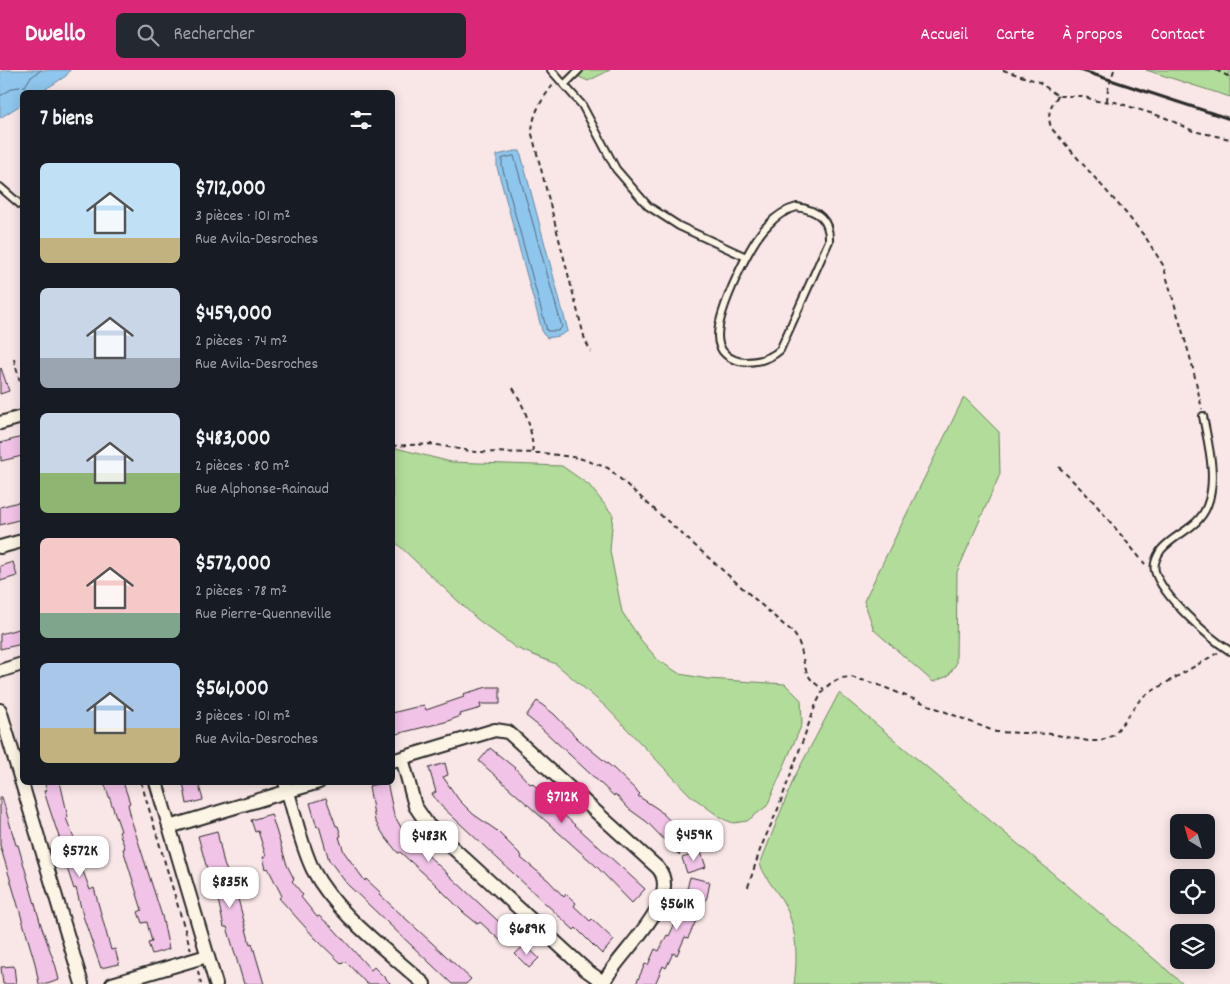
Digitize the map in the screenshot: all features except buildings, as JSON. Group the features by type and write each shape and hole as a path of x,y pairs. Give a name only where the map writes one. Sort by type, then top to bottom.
{"street":[{"path":"0,423 20,417"},
{"path":"0,547 20,542"},
{"path":"0,671 20,665"},
{"path":"0,710 20,777"},
{"path":"495,730 508,732 658,868 663,875 665,885 654,913 642,933 609,972 603,983 586,970 428,825 414,806 397,759 495,730"},
{"path":"22,785 82,984"},
{"path":"157,785 216,984"},
{"path":"169,827 287,787 300,785"},
{"path":"287,787 309,860 328,893 344,911 424,984"},
{"path":"112,984 208,956"}],"lane":[{"path":"551,70 582,105 616,169 643,201 679,226 746,257"},
{"path":"565,84 579,70"},
{"path":"0,187 20,204"},
{"path":"797,207 816,212 828,225 829,241 780,350 765,360 753,362 734,360 726,356 720,348 718,336 723,314 746,257 767,225 788,209 797,207"},
{"path":"1203,416 1211,474 1208,504 1196,523 1162,548 1155,561 1155,571 1171,596 1230,651"}],"path":[{"path":"1004,70 1039,82 1058,96 1082,96 1107,102 1166,118 1193,131 1230,139"},
{"path":"1107,102 1108,89 1114,70"},
{"path":"1216,70 1230,77"},
{"path":"559,78 543,97 533,120 532,134 584,340 591,352"},
{"path":"1058,96 1048,115 1052,129 1126,212 1146,238 1163,265 1192,364 1203,416"},
{"path":"14,358 20,382"},
{"path":"513,388 528,415 533,453"},
{"path":"395,446 432,444 475,452 533,453 579,458 597,463 616,474 784,625 794,630 799,640 809,678 824,689"},
{"path":"1058,467 1092,500 1145,563 1155,571"},
{"path":"748,887 761,847 824,689 835,680 851,677 892,690 996,732 1052,734 1088,741 1100,740 1114,735 1142,697 1194,669 1220,652 1224,646"},
{"path":"142,785 190,946"},
{"path":"198,972 201,984"}],"green space":[{"path":"585,70 610,70 588,81 577,76"},
{"path":"1146,70 1230,70 1230,97"},
{"path":"964,397 999,432 1000,474 957,572 956,664 948,676 933,682 874,630 864,601"},
{"path":"395,448 451,462 562,466 589,485 613,515 610,551 622,612 641,640 658,660 680,674 708,679 785,684 801,700 802,724 767,806 747,821 733,823 721,818 690,795 605,706 556,664 516,648 477,619 395,542"},
{"path":"839,693 1183,984 794,984 796,952 791,920 782,900 760,864 794,778"}],"water":[{"path":"5,70 70,70 66,76 44,90 20,90 20,105 0,118 0,72"},
{"path":"520,151 568,331 559,336 547,338 543,334 497,167 497,155"}],"railway":[{"path":"1080,70 1230,119"}]}
